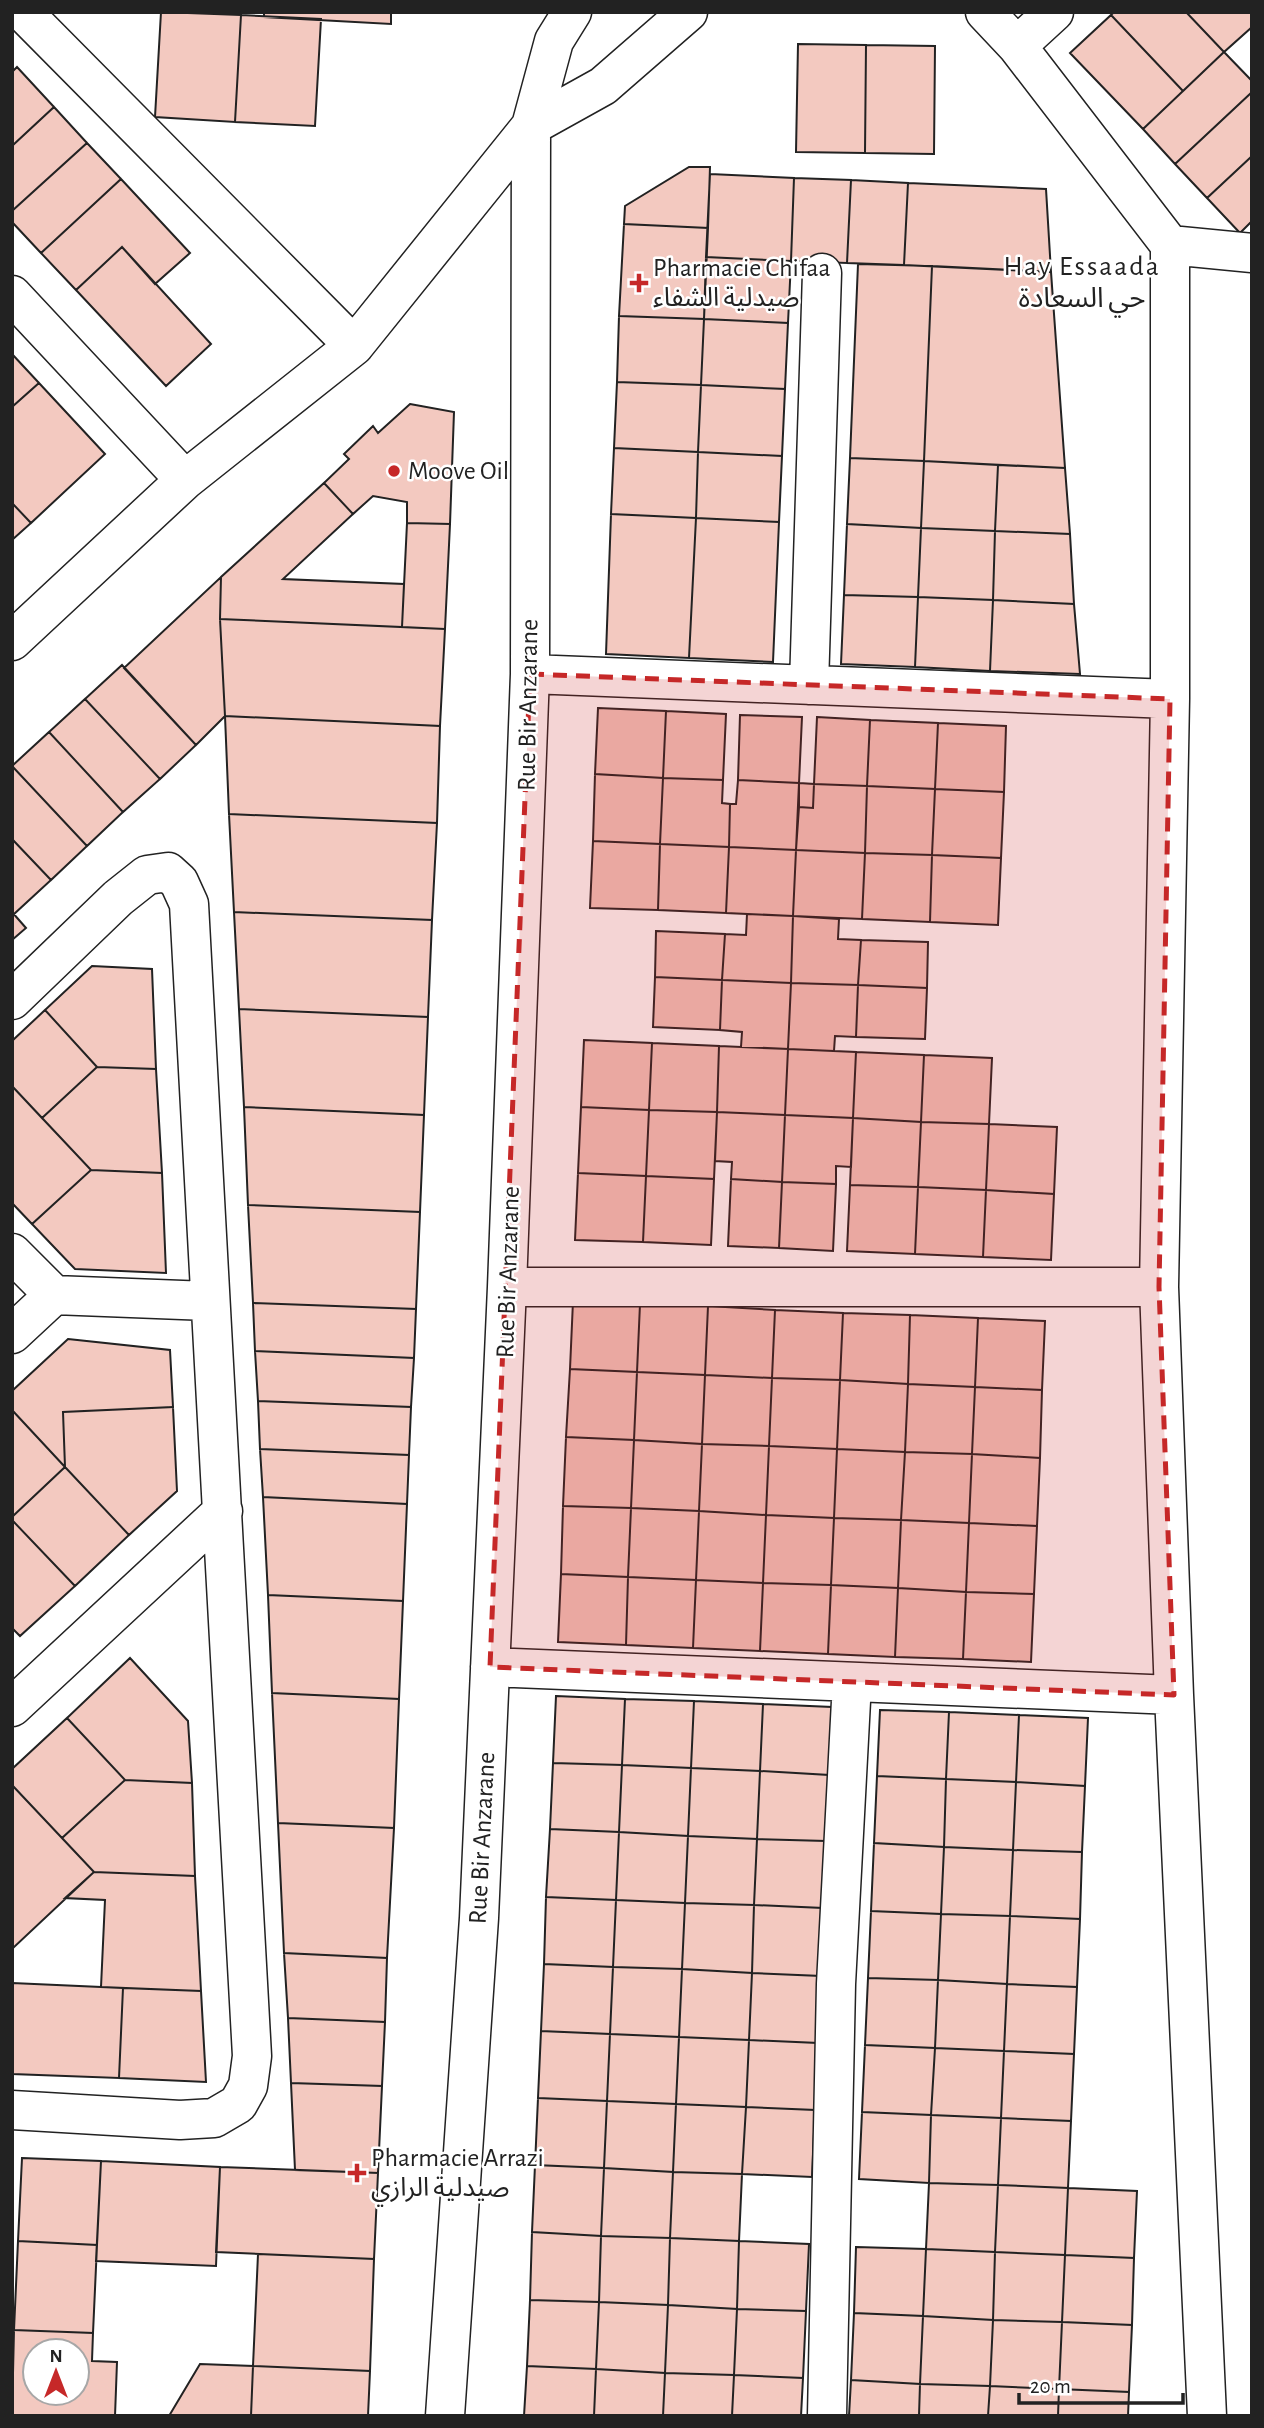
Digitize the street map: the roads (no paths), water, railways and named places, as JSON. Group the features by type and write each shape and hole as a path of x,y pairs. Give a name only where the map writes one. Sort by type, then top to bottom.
{"street":[{"path":"23,12 354,346"},
{"path":"531,127 554,40 572,12"},
{"path":"12,641 185,480 354,346 531,127 603,86 688,12"},
{"path":"985,12 1017,46 1170,245 1170,699 1159,1287 1174,1695 1207,2416"},
{"path":"1017,46 1055,12"},
{"name":"Rue Bir Anzarane","path":"444,2416 479,1918 507,1287 530,674 531,127"},
{"path":"1170,245 1252,253"},
{"path":"808,685 822,273"},
{"path":"12,295 185,480"},
{"path":"530,674 1170,699"},
{"path":"12,1000 118,898 147,875 168,872 179,882 189,904 208,1301 223,1511 252,2056 248,2085 238,2104 214,2119 180,2120 12,2110"},
{"path":"12,1253 54,1295 208,1301"},
{"path":"507,1287 1159,1287"},
{"path":"12,1334 54,1295"},
{"path":"12,1707 223,1511"},
{"path":"490,1667 1174,1695"},
{"path":"827,2416 836,1984 852,1682"}],"place":[{"name":"Pharmacie Chifaa صيدلية الشفاء","path":"639,283"},
{"name":"Moove Oil","path":"394,471"},
{"name":"Pharmacie Arrazi صيدلية الرازي","path":"357,2173"}],"district":[{"name":"Hay Essaada حي السعادة","path":"1082,283"}]}
